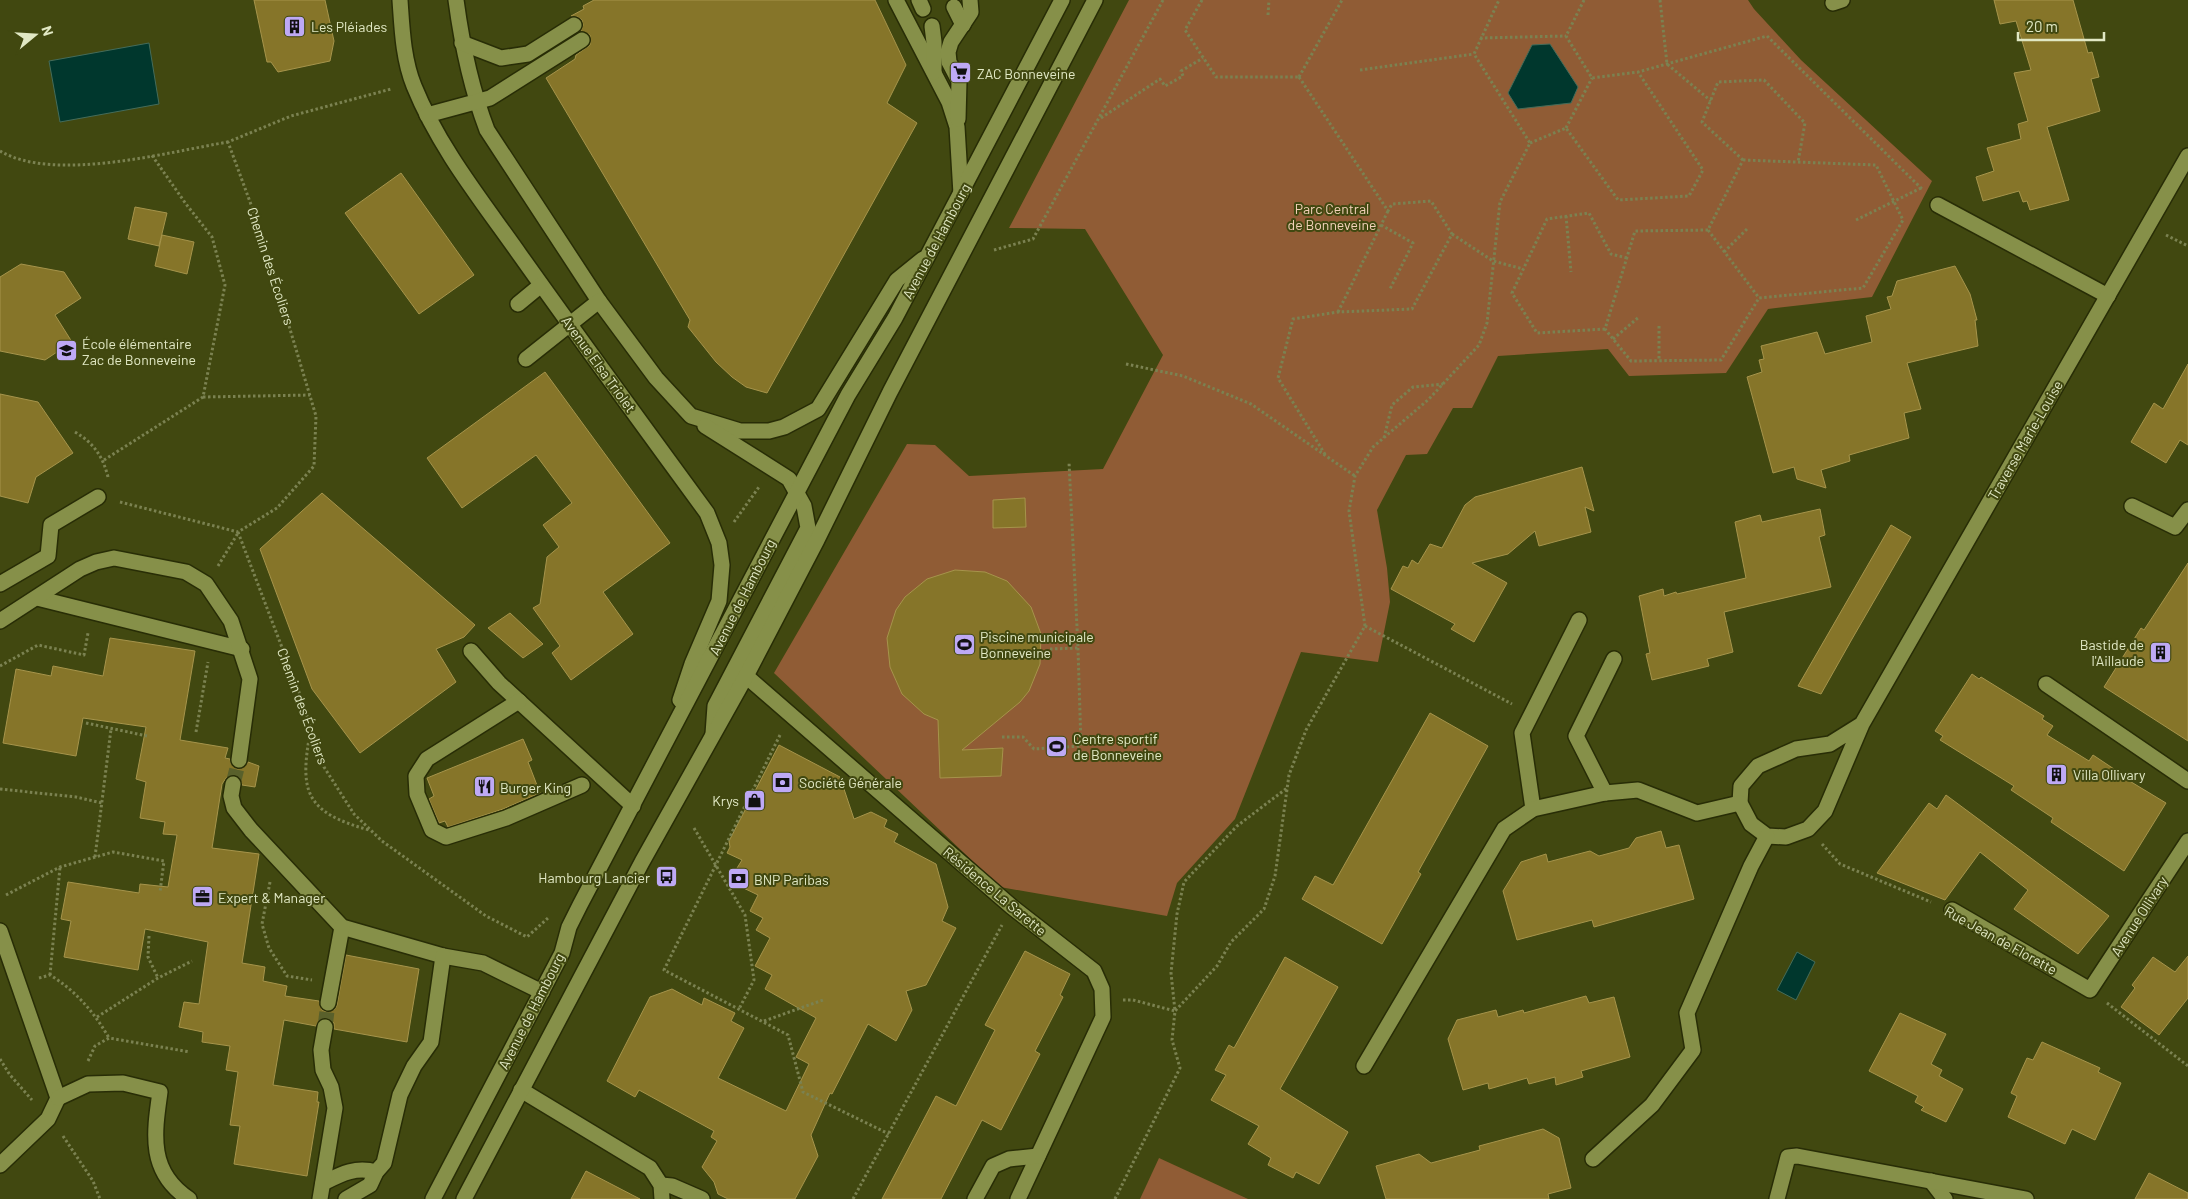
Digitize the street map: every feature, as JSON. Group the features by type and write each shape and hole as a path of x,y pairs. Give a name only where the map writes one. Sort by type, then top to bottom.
{"street":[{"name":"Avenue Elsa Triolet","path":"400,0 407,62 414,84 427,115 452,160 570,326 707,513 719,543 722,565 719,601 692,664 667,739"},
{"path":"456,0 462,43 476,103 487,130 598,301 656,378 691,416 789,478 804,506 808,528 714,706 713,738"},
{"path":"896,0 949,102 957,127"},
{"path":"961,194 957,127 959,81 949,62 948,52 971,12 970,0"},
{"name":"Avenue de Hambourg","path":"433,1199 562,953 569,927 580,905 797,491 848,395 895,318 1062,0"},
{"name":"Avenue de Hambourg","path":"464,1199 642,862 713,738 818,540 890,392 1095,0"},
{"path":"954,8 963,25"},
{"path":"462,43 501,58 528,54 574,25"},
{"path":"932,26 934,74"},
{"path":"427,115 490,98 582,40"},
{"name":"Traverse Marie-Louise","path":"1808,829 1825,810 1862,724 2188,156"},
{"path":"1938,205 2108,296"},
{"path":"691,416 740,431 769,431 784,427 818,409 897,280 928,255"},
{"path":"518,304 541,285"},
{"path":"526,359 570,326 598,301"},
{"path":"0,584 48,556 51,525 104,498"},
{"path":"2132,506 2175,527 2188,510"},
{"path":"0,622 80,569 96,562 114,558 186,572 206,584 231,621 242,649 250,679 239,760"},
{"path":"37,598 242,649"},
{"path":"1533,809 1522,733 1579,620"},
{"path":"471,652 499,683 595,769 633,806"},
{"path":"1605,793 1576,736 1614,659"},
{"name":"Résidence La Sarette","path":"746,676 1012,907 1094,971 1102,988 1103,1017 1018,1199"},
{"path":"2046,684 2188,781"},
{"path":"519,701 426,759 416,776 417,794 432,830 446,837 506,818 582,785"},
{"name":"Traverse Marie-Louise","path":"1740,803 1741,786 1758,766 1796,749 1830,744 1862,724"},
{"path":"233,784 231,796 234,808 275,857 342,927 443,956 483,963 542,992"},
{"path":"1364,1066 1504,829 1533,809 1605,793 1638,790 1696,813 1740,803 1751,824 1767,836 1786,836 1808,829"},
{"path":"1593,1159 1652,1105 1693,1050 1687,1013 1751,866 1767,836"},
{"name":"Avenue Ollivary","path":"2090,990 2188,842"},
{"name":"Rue Jean de Florette","path":"1952,910 2090,990"},
{"path":"328,1003 342,927"},
{"path":"0,931 58,1098"},
{"path":"346,1199 370,1185 376,1172 384,1163 400,1095 414,1066 431,1042 443,956"},
{"path":"320,1199 335,1108 331,1088 323,1070 321,1050 325,1027"},
{"path":"0,1165 48,1119 58,1098 88,1084 123,1083 160,1092 154,1135 158,1159 172,1185 189,1199"},
{"path":"521,1090 650,1168 661,1192 672,1186 702,1199"},
{"path":"975,1199 992,1166 1008,1159 1038,1156"},
{"path":"1777,1199 1788,1157 1797,1156 2026,1199"},
{"path":"323,1183 344,1172 362,1168 376,1172"},
{"path":"1930,1181 1945,1199"}],"path":[{"path":"994,250 1034,239 1163,0"},
{"path":"1202,0 1185,30 1216,77 1299,77"},
{"path":"1268,0 1268,15"},
{"path":"1299,77 1342,0"},
{"path":"1474,54 1480,38 1500,0"},
{"path":"1566,36 1584,0"},
{"path":"1660,0 1667,64 1710,101"},
{"path":"1480,38 1566,36"},
{"path":"1566,36 1592,78"},
{"path":"1592,78 1638,72 1767,36 1938,205"},
{"path":"1360,70 1474,54"},
{"path":"1474,54 1530,143"},
{"path":"1100,118 1160,78 1165,86 1183,76 1181,71 1203,58"},
{"path":"1566,128 1618,200 1689,196 1703,170 1638,72"},
{"path":"1299,77 1388,211"},
{"path":"1175,1011 1217,966 1231,942 1264,909 1274,876 1289,775 1306,730 1364,626 1349,512 1355,476 1373,447 1443,384 1479,345 1487,323 1500,202 1530,143 1566,128 1592,78"},
{"path":"1759,298 1863,288 1903,220 1876,165 1743,160 1702,122 1718,82 1764,80 1805,123 1798,162"},
{"path":"0,151 10,157 47,165 90,164 228,142 291,116 396,87"},
{"name":"Chemin des Écoliers","path":"228,142 260,229 316,416 314,466 277,508 238,532 311,726 324,767 354,814 370,830 486,916 527,937 551,916"},
{"path":"151,154 212,237 225,285 203,397"},
{"path":"1708,230 1743,160"},
{"path":"1856,220 1921,188"},
{"path":"1338,312 1392,204 1432,201 1452,234 1493,261 1523,269"},
{"path":"1605,329 1537,334 1512,293 1547,219 1588,213 1611,254 1627,258"},
{"path":"1566,216 1571,272"},
{"path":"1381,225 1413,243 1390,289"},
{"path":"1724,252 1747,229"},
{"path":"1708,230 1759,298"},
{"path":"1605,329 1635,231 1708,230"},
{"path":"1326,456 1278,378 1293,319 1338,312 1412,309 1452,234"},
{"path":"1605,329 1631,361 1721,360 1759,298"},
{"path":"1613,339 1639,317"},
{"path":"1659,326 1659,360"},
{"path":"1126,364 1183,376 1251,404 1355,476"},
{"path":"1383,438 1392,405 1413,387 1443,384"},
{"path":"104,460 203,397 310,395"},
{"path":"76,432 88,440 104,460 104,498 238,532 206,584"},
{"path":"1002,737 1023,737 1034,749 1081,746 1069,462"},
{"path":"719,543 772,468"},
{"path":"0,666 38,645 84,655 93,612"},
{"path":"1364,626 1530,714"},
{"path":"196,732 212,642"},
{"path":"1050,649 1078,648"},
{"path":"790,714 664,970 788,1035 802,1092 888,1134"},
{"path":"86,723 146,736"},
{"path":"311,726 306,752 306,786 316,804 340,822 370,830"},
{"path":"95,857 111,728"},
{"path":"1115,1199 1180,1068 1172,1040 1175,1011 1171,973 1177,914 1184,882 1237,826 1288,788"},
{"path":"0,789 76,797 102,803"},
{"path":"694,828 745,915 754,980 740,1009"},
{"name":"Rue Jean de Florette","path":"1808,829 1840,864 1952,910"},
{"path":"6,895 60,866 113,852 164,861 160,892"},
{"path":"275,857 262,924 269,948 287,976 332,984"},
{"path":"50,975 60,866"},
{"path":"853,1199 1012,907"},
{"path":"149,936 148,957 158,978"},
{"path":"97,1017 158,978 192,961"},
{"path":"34,979 50,975 70,987 97,1017 109,1038"},
{"path":"2090,990 2188,1066"},
{"path":"763,1021 824,1000"},
{"path":"1103,1001 1133,1000 1175,1011"},
{"path":"88,1084 88,1060 95,1046 109,1038 190,1052"},
{"path":"0,1059 10,1075 36,1104"},
{"path":"61,1134 93,1181 100,1199"}],"green space":[{"name":"Parc Central de Bonneveine","path":"1129,0 1748,0 1801,60 1932,181 1872,297 1768,309 1726,373 1629,376 1608,349 1498,356 1472,408 1453,408 1427,454 1406,455 1377,510 1387,568 1390,602 1378,662 1301,652 1235,819 1177,883 1167,916 1000,887 774,673 907,444 935,445 969,476 1103,469 1163,355 1085,229 1009,228"},
{"path":"1159,1158 1248,1199 1140,1199"}],"water":[{"path":"149,43 159,104 60,122 49,61"},
{"path":"1550,44 1578,87 1571,103 1518,109 1508,93 1532,45"},
{"path":"1797,952 1815,962 1796,1000 1777,990"}],"building":[{"name":"Les Pléiades","path":"254,0 325,0 334,41 330,61 278,72 271,62 267,62"},
{"path":"594,0 875,0 906,65 887,103 917,123 767,393 746,387 732,377 716,362 688,327 690,320 546,78 575,59 576,55 590,45 590,35 581,31 582,20 571,16 584,9 583,6"},
{"path":"1994,0 2073,0 2088,53 2092,52 2099,77 2091,79 2100,111 2047,127 2069,200 2030,210 2027,201 2023,202 2019,191 1983,201 1976,177 1994,171 1987,148 2021,139 2018,124 2028,121 2014,73 2031,70 2016,21 2000,24"},
{"path":"401,173 474,275 419,314 345,213"},
{"path":"135,207 167,213 159,246 128,239"},
{"path":"162,235 194,242 187,274 155,266"},
{"path":"21,264 64,272 81,298 55,315 72,342 45,360 0,351 0,277"},
{"path":"1955,266 1970,294 1977,320 1975,320 1978,346 1907,363 1921,409 1904,413 1909,438 1849,455 1850,461 1821,470 1826,488 1797,479 1794,467 1773,473 1747,377 1762,372 1759,360 1764,359 1761,346 1817,332 1825,354 1872,342 1866,316 1891,309 1887,297 1892,296 1897,281"},
{"path":"2188,364 2188,445 2180,440 2166,463 2131,442 2154,403 2163,409"},
{"path":"545,372 670,543 603,592 633,634 571,680 552,653 560,646 533,608 540,604 547,557 559,547 543,525 572,503 536,455 462,508 427,458"},
{"path":"0,394 38,402 73,453 36,477 28,503 0,496"},
{"path":"1582,467 1594,511 1585,507 1591,532 1539,546 1535,531 1508,554 1472,563 1507,583 1474,642 1451,629 1455,624 1391,589 1403,566 1408,568 1412,560 1418,564 1430,544 1442,548 1465,505 1475,497"},
{"path":"322,493 475,625 464,637 436,649 456,682 360,753 312,689 260,549"},
{"path":"1025,498 1026,527 993,528 993,500"},
{"path":"1820,509 1825,535 1819,537 1831,587 1724,612 1733,652 1707,659 1709,666 1652,680 1646,654 1650,653 1639,596 1663,589 1664,596 1676,592 1677,594 1746,578 1735,522 1760,515 1762,522"},
{"path":"1891,525 1911,537 1821,694 1798,686"},
{"name":"Bastide de l'Aillaude","path":"2188,563 2188,741 2104,687 2141,628 2144,630"},
{"name":"Piscine municipale Bonneveine","path":"955,570 985,572 1007,581 1031,607 1041,634 1040,664 1029,691 1020,702 962,750 1003,748 1001,776 940,778 938,720 924,714 902,694 890,667 887,638 896,610 905,597 927,579"},
{"path":"510,613 543,644 523,658 488,628"},
{"path":"110,638 195,651 180,740 228,748 225,758 230,759 231,764 237,769 243,768 248,762 259,766 255,787 242,785 239,777 234,775 226,778 222,784 212,848 259,854 242,963 265,967 263,981 287,986 285,996 319,1001 322,1010 327,1012 335,1009 337,1005 346,955 419,969 407,1042 334,1029 334,1023 327,1018 321,1018 316,1026 284,1020 273,1085 318,1092 317,1102 319,1102 307,1176 234,1164 240,1126 230,1125 238,1072 226,1070 230,1046 202,1042 203,1032 179,1027 184,1002 199,1004 208,942 145,929 138,970 64,957 71,921 61,919 68,882 139,893 140,884 168,887 177,835 163,834 165,822 140,818 146,782 136,779 146,727 83,718 76,756 3,743 16,669 51,676 53,666 103,676"},
{"name":"Villa Ollivary","path":"1972,674 1979,679 1981,677 2044,716 2042,719 2053,726 2047,735 2089,761 2093,755 2114,769 2113,771 2166,803 2124,871 2051,822 2053,818 2011,790 2014,786 1940,740 1943,736 1935,731"},
{"path":"1430,713 1488,746 1418,872 1421,874 1382,944 1302,899 1315,876 1333,885"},
{"name":"Burger King","path":"523,739 532,760 528,762 540,793 503,809 448,827 445,821 439,823 429,799 434,796 427,778"},
{"path":"779,745 840,777 854,819 871,812 887,820 884,827 898,834 894,842 936,864 948,907 942,921 956,928 926,985 906,991 912,1010 896,1041 868,1024 832,1094 830,1093 811,1135 818,1156 795,1199 728,1199 718,1194 714,1182 702,1167 717,1141 711,1137 714,1131 639,1090 635,1097 607,1081 650,997 672,989 702,1005 704,998 735,1013 731,1021 744,1028 718,1078 786,1111 809,1064 796,1057 816,1018 765,989 772,975 755,966 770,938 756,930 763,918 750,911 758,895 729,881 742,860 727,853 730,847 729,841"},
{"path":"1946,795 2109,916 2078,954 2014,909 2028,890 1980,852 1945,900 1877,873 1929,803 1937,809"},
{"path":"1661,831 1666,848 1679,845 1694,899 1594,927 1592,920 1517,940 1503,891 1521,862 1546,854 1548,862 1590,851 1599,856 1629,848 1636,838"},
{"path":"1025,951 1070,974 1060,995 1063,997 1035,1051 1040,1054 1001,1130 982,1120 941,1199 882,1199 936,1096 956,1106 995,1030 985,1025"},
{"path":"2188,956 2188,998 2159,1035 2121,1007 2135,988 2132,985 2153,957 2175,972"},
{"path":"1285,957 1338,987 1280,1089 1348,1132 1319,1184 1296,1172 1293,1178 1268,1165 1271,1158 1248,1144 1259,1126 1211,1100 1226,1075 1215,1070 1229,1045 1234,1048"},
{"path":"1586,996 1589,1003 1614,997 1630,1057 1581,1071 1583,1077 1556,1085 1555,1077 1529,1084 1527,1078 1489,1089 1488,1083 1463,1090 1448,1039 1457,1020 1496,1010 1498,1017 1523,1010 1524,1013"},
{"path":"1900,1013 1946,1034 1931,1064 1942,1070 1939,1076 1963,1089 1946,1122 1921,1110 1924,1107 1915,1102 1918,1096 1869,1071"},
{"path":"2042,1042 2100,1068 2098,1072 2121,1083 2095,1140 2072,1129 2065,1144 2008,1117 2017,1096 2011,1093 2027,1058 2033,1060"},
{"path":"1543,1129 1559,1138 1571,1188 1548,1194 1549,1199 1386,1199 1376,1166 1419,1154 1431,1163 1480,1150 1479,1146"},
{"path":"586,1171 640,1199 571,1199"},
{"path":"2149,1173 2188,1193 2188,1199 2135,1199"}],"tunnel":[{"path":"233,784 239,760"},
{"path":"325,1027 328,1003"}],"place":[{"name":"Les Pléiades","path":"295,26"},
{"name":"ZAC Bonneveine","path":"961,73"},
{"name":"École élémentaire Zac de Bonneveine","path":"66,351"},
{"name":"Piscine municipale Bonneveine","path":"964,644"},
{"name":"Bastide de l'Aillaude","path":"2160,652"},
{"name":"Centre sportif de Bonneveine","path":"1057,746"},
{"name":"Villa Ollivary","path":"2057,774"},
{"name":"Société Générale","path":"783,782"},
{"name":"Burger King","path":"484,787"},
{"name":"Krys","path":"755,800"},
{"name":"Hambourg Lancier","path":"666,877"},
{"name":"BNP Paribas","path":"738,879"},
{"name":"Expert & Manager","path":"202,897"}]}
